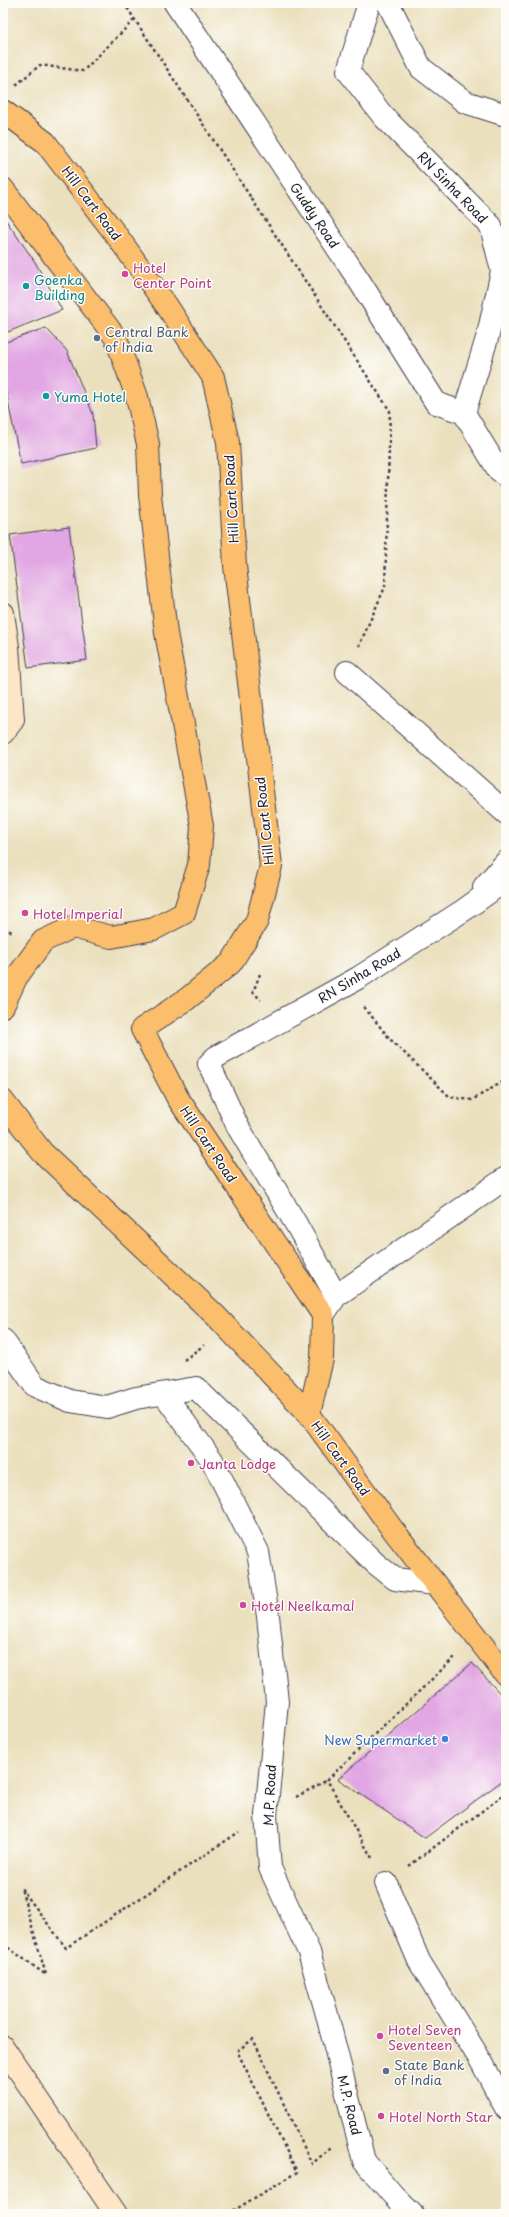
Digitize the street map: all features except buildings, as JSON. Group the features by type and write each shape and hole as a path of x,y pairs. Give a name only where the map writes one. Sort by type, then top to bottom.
{"highway":[{"name":"Hill Cart Road","path":"3,111 45,142 117,236 213,377 228,442 235,566 270,866 257,921 231,963 187,999 142,1029 177,1097 323,1315 322,1359 312,1418 390,1526 506,1675"},
{"path":"3,189 116,338 137,397 148,444 150,495 166,633 202,826 199,865 184,913 154,929 111,937 73,927 43,941 16,978 3,1006"},
{"path":"3,1100 42,1152 226,1327 312,1418"}],"main road":[{"path":"3,613 8,647 13,720 3,733"},
{"path":"3,2047 116,2214"}],"street":[{"name":"Guddy Road","path":"175,3 360,282 436,403 464,413"},
{"name":"RN Sinha Road","path":"369,3 348,71 383,116 491,226 502,270 488,335 464,413"},
{"path":"388,3 421,68 465,102 506,115"},
{"path":"464,413 499,471 506,476"},
{"path":"348,672 506,812"},
{"path":"464,910 506,862"},
{"name":"RN Sinha Road","path":"336,1296 296,1224 238,1127 209,1064 216,1057 346,984 464,910 506,880"},
{"path":"323,1315 336,1296 506,1178"},
{"path":"3,1340 34,1386 70,1401 107,1407 136,1398 196,1388 375,1563 395,1579 435,1584"},
{"name":"M.P. Road","path":"164,1394 212,1460 258,1552 268,1616 277,1702 266,1815 270,1868 309,1952 326,2011 364,2161 393,2195 412,2214"},
{"path":"386,1883 419,1961 481,2061 506,2108"}],"path":[{"path":"124,3 390,411 385,587 348,672"},
{"path":"9,90 40,66 83,71 135,19"},
{"path":"261,972 253,992 282,1020"},
{"path":"346,984 390,1039 450,1097 472,1100 506,1080"},
{"path":"164,1394 169,1371 226,1327"},
{"path":"479,1641 450,1660 327,1780 386,1883 506,1793"},
{"path":"3,1944 46,1975 21,1888 66,1948 266,1815"},
{"path":"228,2214 297,2172 237,2051 253,2039 312,2164 355,2126"}],"place":[{"name":"Hotel Center Point","path":"125,274"},
{"name":"Goenka Building","path":"26,286"},
{"name":"Central Bank of India","path":"97,338"},
{"name":"Yuma Hotel","path":"46,396"},
{"name":"Hotel Imperial","path":"25,913"},
{"name":"Janta Lodge","path":"191,1463"},
{"name":"Hotel Neelkamal","path":"243,1605"},
{"name":"New Supermarket","path":"445,1739"},
{"name":"Hotel Seven Seventeen","path":"380,2036"},
{"name":"State Bank of India","path":"386,2071"},
{"name":"Hotel North Star","path":"381,2116"}]}
